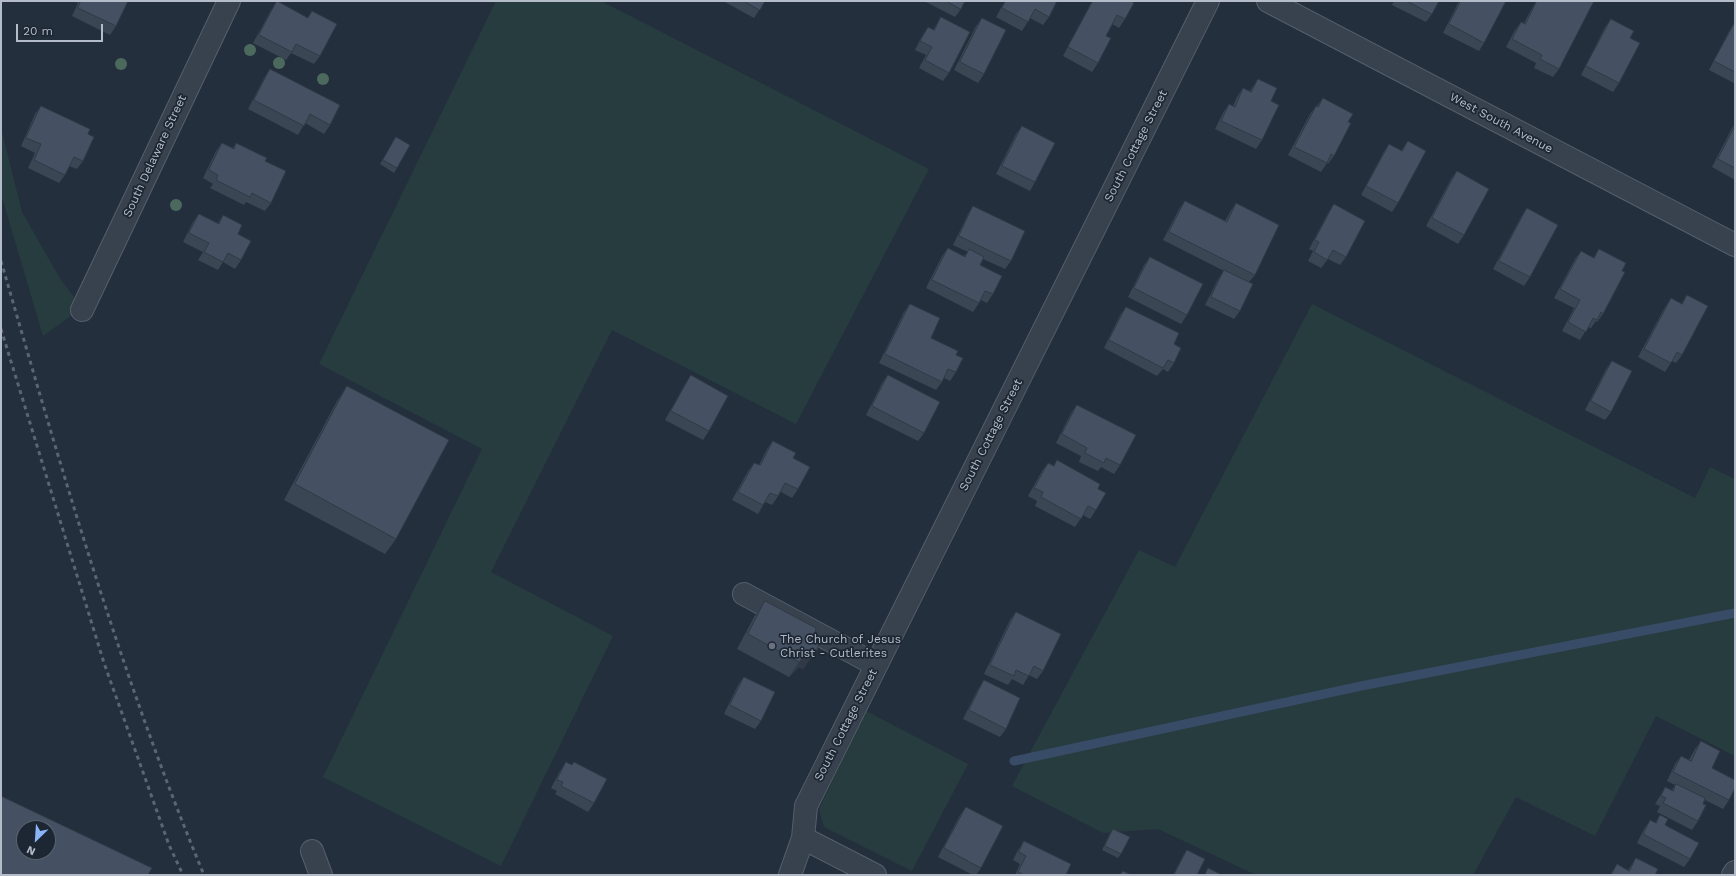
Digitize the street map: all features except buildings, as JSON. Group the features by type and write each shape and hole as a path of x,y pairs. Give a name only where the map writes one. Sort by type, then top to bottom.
{"street":[{"name":"South Delaware Street","path":"82,310 229,1"},
{"name":"South Cottage Street","path":"790,875 803,838 806,806 1208,1"},
{"name":"West South Avenue","path":"1268,1 1735,245"},
{"path":"744,594 876,665"},
{"path":"803,838 875,875"},
{"path":"312,851 321,875"}],"green space":[{"path":"496,1 601,1 929,169 796,424 612,330 491,572 613,636 501,866 323,777 482,449 319,364"},
{"path":"1,128 22,212 59,277 82,308 43,336 1,194"},
{"path":"1312,304 1695,498 1710,467 1735,479 1735,756 1656,716 1595,836 1516,797 1473,875 1256,875 1158,829 1103,833 1012,786 1139,550 1175,567"},
{"path":"866,711 968,764 912,871 824,827 819,809"}],"waterway":[{"path":"1014,761 1361,686 1735,613"}],"railway":[{"path":"1,261 46,416 119,648 174,800 204,875"},
{"path":"1,329 104,663 169,845 183,875"}],"place":[{"name":"The Church of Jesus Christ - Cutlerites","path":"772,646"}]}
